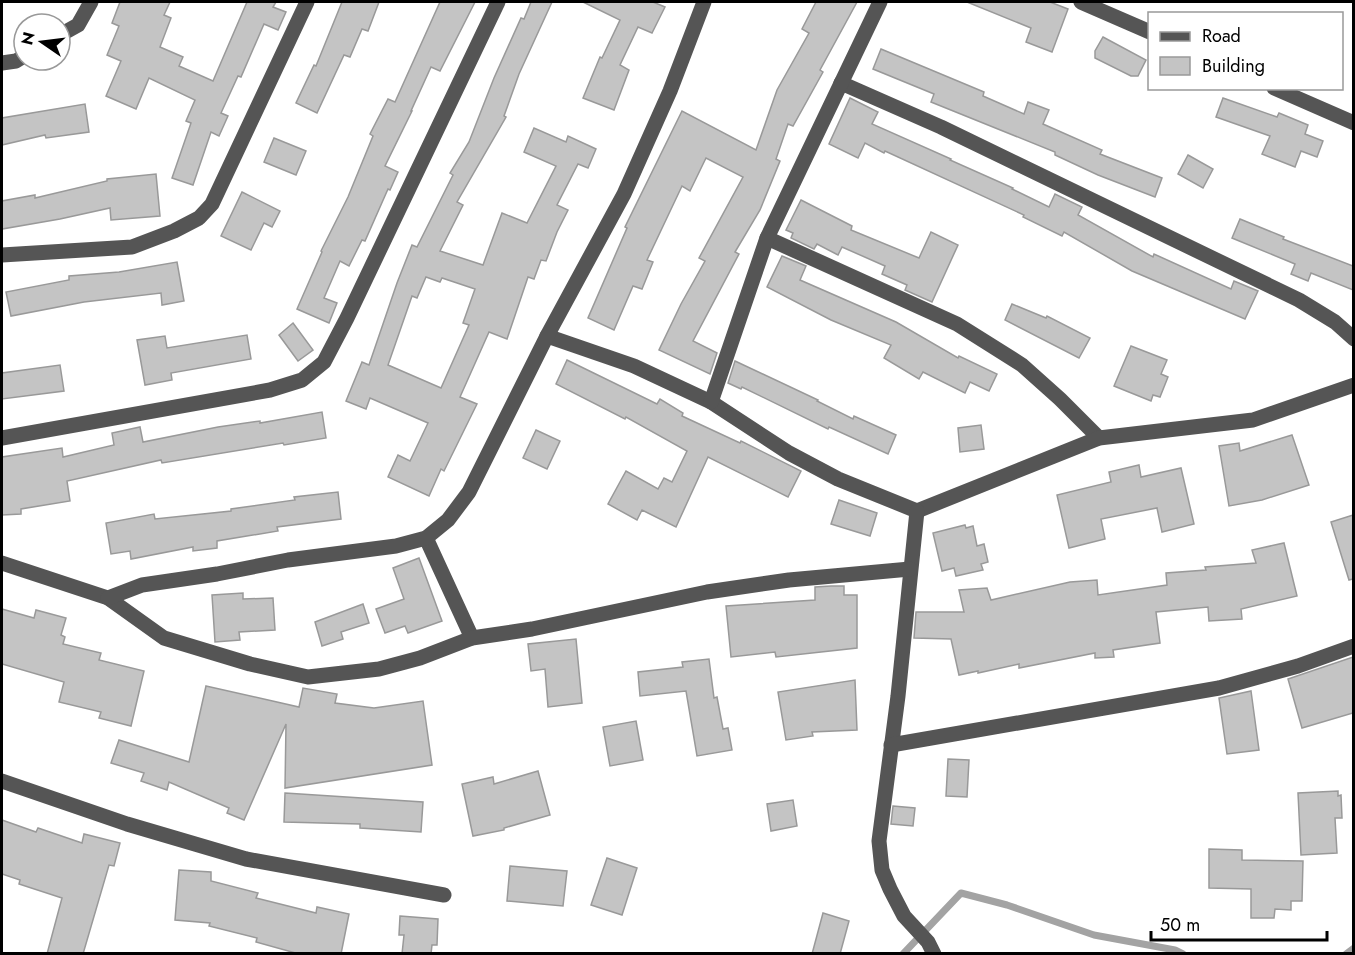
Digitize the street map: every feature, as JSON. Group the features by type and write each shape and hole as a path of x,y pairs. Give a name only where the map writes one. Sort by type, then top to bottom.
{"street":[{"path":"72,28 78,25 92,2"},
{"path":"2,255 132,248 199,218 212,204 308,2"},
{"path":"2,438 226,396 270,390 302,380 324,362 498,2"},
{"path":"108,598 142,585 217,574 288,560 396,546 426,538 448,520 469,492 547,336 624,194 670,91 704,2"},
{"path":"711,402 767,238 880,2"},
{"path":"1081,2 1148,32"},
{"path":"841,83 941,127 1299,300 1335,322 1353,339"},
{"path":"1279,90 1353,123"},
{"path":"767,238 957,324 1022,365 1099,438"},
{"path":"547,336 634,366 711,402 789,453 838,479 917,511 1099,438 1253,420 1353,385"},
{"path":"917,511 879,841 882,870 890,889 904,916 928,942 934,954"},
{"path":"426,538 472,638"},
{"path":"2,563 108,598 164,638 249,664 308,677 379,669 420,658 472,638 532,629 707,592 789,580 910,569"},
{"path":"891,745 1219,688 1298,666 1353,646"},
{"path":"2,781 127,824 246,859 444,895"}],"building":[{"path":"120,2 170,2 164,15 171,18 160,47 183,57 179,66 213,81 247,2 276,2 273,7 286,12 278,30 264,24 241,77 238,76 221,113 228,116 219,136 211,132 193,185 172,178 191,123 186,121 195,100 149,78 136,109 106,96 121,61 107,55 119,26 112,23"},
{"path":"342,2 379,2 368,31 362,29 350,57 344,55 317,113 296,103 314,65 316,66"},
{"path":"440,2 475,2 440,71 431,67 385,166 398,172 365,241 362,240 349,266 340,261 324,298 337,303 329,323 297,309 321,251 348,197 373,136 370,134 388,99 395,102"},
{"path":"531,2 552,2 519,74 504,116 506,117 457,202 463,205 440,251 483,265 502,213 527,223 556,166 524,152 534,128 566,142 568,136 596,149 588,168 578,164 557,205 568,210 546,261 541,260 534,279 528,277 507,339 489,332 460,397 477,404 444,471 441,469 429,496 388,477 398,455 410,461 428,423 370,398 366,409 346,401 362,362 369,365 412,245 417,247 453,175 450,173 469,142 494,78 521,18 524,19","holes":["426,277 440,282 442,278 475,289 463,323 469,325 441,388 388,365 412,296 417,298"]},
{"path":"583,2 653,2 665,7 652,33 638,27 620,65 629,70 614,110 583,98 600,57 602,58 620,20"},
{"path":"816,2 857,2 820,70 823,72 793,126 788,124 776,159 780,161 760,210 735,252 739,254 693,341 717,353 710,374 659,350 705,261 699,258 743,177 706,158 690,191 682,186 647,260 653,262 642,289 633,286 614,330 588,318 627,228 625,227 682,111 756,150 777,90 809,33 802,29"},
{"path":"967,2 1050,2 1068,9 1052,52 1026,42 1031,28"},
{"path":"1103,37 1146,60 1138,76 1131,76 1095,58 1095,51"},
{"path":"881,49 984,92 983,96 1024,114 1028,102 1049,110 1043,124 1102,150 1100,154 1162,178 1155,197 1098,175 1055,155 1055,152 931,102 934,94 873,69"},
{"path":"850,98 878,112 872,124 1013,188 1049,207 1055,194 1082,207 1078,215 1153,257 1154,254 1231,289 1234,281 1258,291 1245,319 1132,271 1064,232 1062,236 1023,217 1024,215 885,151 884,153 865,143 858,158 829,144"},
{"path":"1223,98 1277,117 1279,113 1308,125 1305,134 1323,141 1317,157 1301,151 1295,167 1262,154 1270,136 1216,117"},
{"path":"85,104 89,132 46,138 45,135 2,145 2,118"},
{"path":"274,138 306,151 296,175 264,162"},
{"path":"1188,155 1213,169 1203,188 1178,174"},
{"path":"156,174 160,216 111,220 110,208 2,229 2,201 35,195 35,198 107,181 107,179"},
{"path":"242,192 280,211 272,227 264,223 251,250 221,236"},
{"path":"801,200 852,226 851,230 919,258 931,232 958,245 932,302 905,290 907,285 882,274 885,266 842,247 838,255 817,244 814,249 791,238 793,233 786,230"},
{"path":"1240,219 1284,237 1283,239 1353,266 1353,290 1311,273 1308,281 1291,274 1295,264 1232,238"},
{"path":"782,256 806,266 800,280 896,322 958,358 959,356 997,374 989,391 970,382 965,393 923,372 919,379 884,358 891,345 831,320 767,287"},
{"path":"177,262 184,301 162,305 161,293 84,302 11,316 6,292 69,280 69,276 119,272"},
{"path":"1012,304 1046,318 1047,316 1090,338 1079,358 1005,320"},
{"path":"293,323 313,350 298,361 279,335"},
{"path":"247,335 251,359 171,373 172,380 145,385 137,340 165,336 167,348"},
{"path":"1131,346 1167,360 1161,374 1168,377 1160,397 1153,395 1151,401 1114,386"},
{"path":"567,360 657,404 660,399 683,413 682,416 740,443 741,441 801,471 788,497 708,457 676,527 642,510 637,520 608,504 626,471 658,489 664,478 672,482 687,451 626,417 625,419 556,384"},
{"path":"735,361 853,419 854,416 896,435 888,454 829,427 828,429 742,387 741,389 728,383"},
{"path":"60,365 64,391 2,399 2,373"},
{"path":"322,412 326,438 162,463 161,460 67,481 70,501 21,509 21,514 2,515 2,457 62,448 63,457 114,445 112,433 140,427 143,442 218,427 260,421 260,423"},
{"path":"981,425 984,449 960,452 958,428"},
{"path":"536,430 560,441 547,469 523,458"},
{"path":"1292,435 1309,485 1262,500 1229,506 1219,446 1239,443 1240,451"},
{"path":"1139,465 1141,477 1181,468 1194,524 1162,532 1157,508 1101,519 1105,539 1069,548 1057,495 1111,482 1109,472"},
{"path":"338,492 341,519 277,527 278,531 217,541 217,548 193,551 193,547 131,559 130,551 111,554 106,523 154,514 155,519 231,511 231,509 295,500 294,497"},
{"path":"839,500 877,513 870,536 831,524"},
{"path":"1353,515 1353,579 1349,580 1331,522"},
{"path":"965,525 966,528 973,526 977,546 984,544 988,562 981,564 983,570 956,576 954,568 942,571 933,533"},
{"path":"1284,543 1297,596 1241,609 1242,619 1209,621 1208,607 1156,612 1160,643 1113,650 1114,657 1095,658 1095,653 1019,668 1019,664 959,675 951,639 914,638 916,612 964,612 959,590 987,588 991,600 1070,582 1097,580 1098,595 1167,585 1166,573 1256,563 1252,550"},
{"path":"419,558 442,621 408,633 405,626 385,633 376,609 404,599 393,568"},
{"path":"844,586 844,595 857,595 857,648 776,657 775,652 731,657 726,606 815,600 815,587"},
{"path":"243,593 243,599 273,598 275,630 239,632 240,640 215,642 212,595"},
{"path":"363,604 369,623 341,632 343,639 322,646 315,622"},
{"path":"2,609 34,618 36,610 66,618 61,635 65,637 63,644 101,653 99,660 144,671 131,726 99,718 101,712 59,702 64,682 2,664"},
{"path":"576,639 582,703 548,707 545,669 531,671 528,644"},
{"path":"1353,657 1353,713 1302,728 1288,679"},
{"path":"709,659 714,698 717,697 723,729 728,728 732,750 697,756 686,691 640,696 638,672 683,667 682,662"},
{"path":"855,680 857,730 812,732 813,736 786,740 778,692"},
{"path":"206,686 299,707 303,688 337,694 335,703 374,708 423,701 432,765 285,788 286,724 244,820 227,813 229,808 169,782 167,790 141,781 144,773 111,763 119,740 189,762"},
{"path":"1251,691 1259,750 1227,754 1219,698"},
{"path":"636,721 643,760 610,766 603,727"},
{"path":"948,759 969,760 967,797 946,796"},
{"path":"538,771 550,815 504,828 504,830 473,836 462,784 493,777 494,784"},
{"path":"1338,791 1338,796 1341,795 1342,818 1335,818 1337,853 1301,855 1298,793"},
{"path":"285,793 423,802 421,832 360,828 360,824 284,822"},
{"path":"793,800 797,826 771,831 767,804"},
{"path":"893,806 915,808 913,826 891,824"},
{"path":"2,820 36,832 38,828 82,843 84,834 120,843 114,866 109,865 83,954 47,954 62,898 19,884 20,880 2,874"},
{"path":"1209,849 1242,850 1242,860 1303,861 1302,901 1291,901 1291,910 1275,909 1274,918 1251,918 1251,889 1209,888"},
{"path":"607,858 637,868 622,915 591,905"},
{"path":"510,866 567,871 563,906 507,901"},
{"path":"179,870 211,872 211,881 258,893 256,898 316,913 317,907 349,914 341,954 299,954 256,942 257,938 209,926 210,923 175,920"},
{"path":"823,913 849,921 840,954 812,954"},
{"path":"400,916 438,919 437,945 432,945 431,954 402,954 404,935 399,935"}],"waterway":[{"path":"903,954 961,893 1007,905 1094,935 1175,950 1183,954"},
{"path":"1346,954 1354,948"}]}
